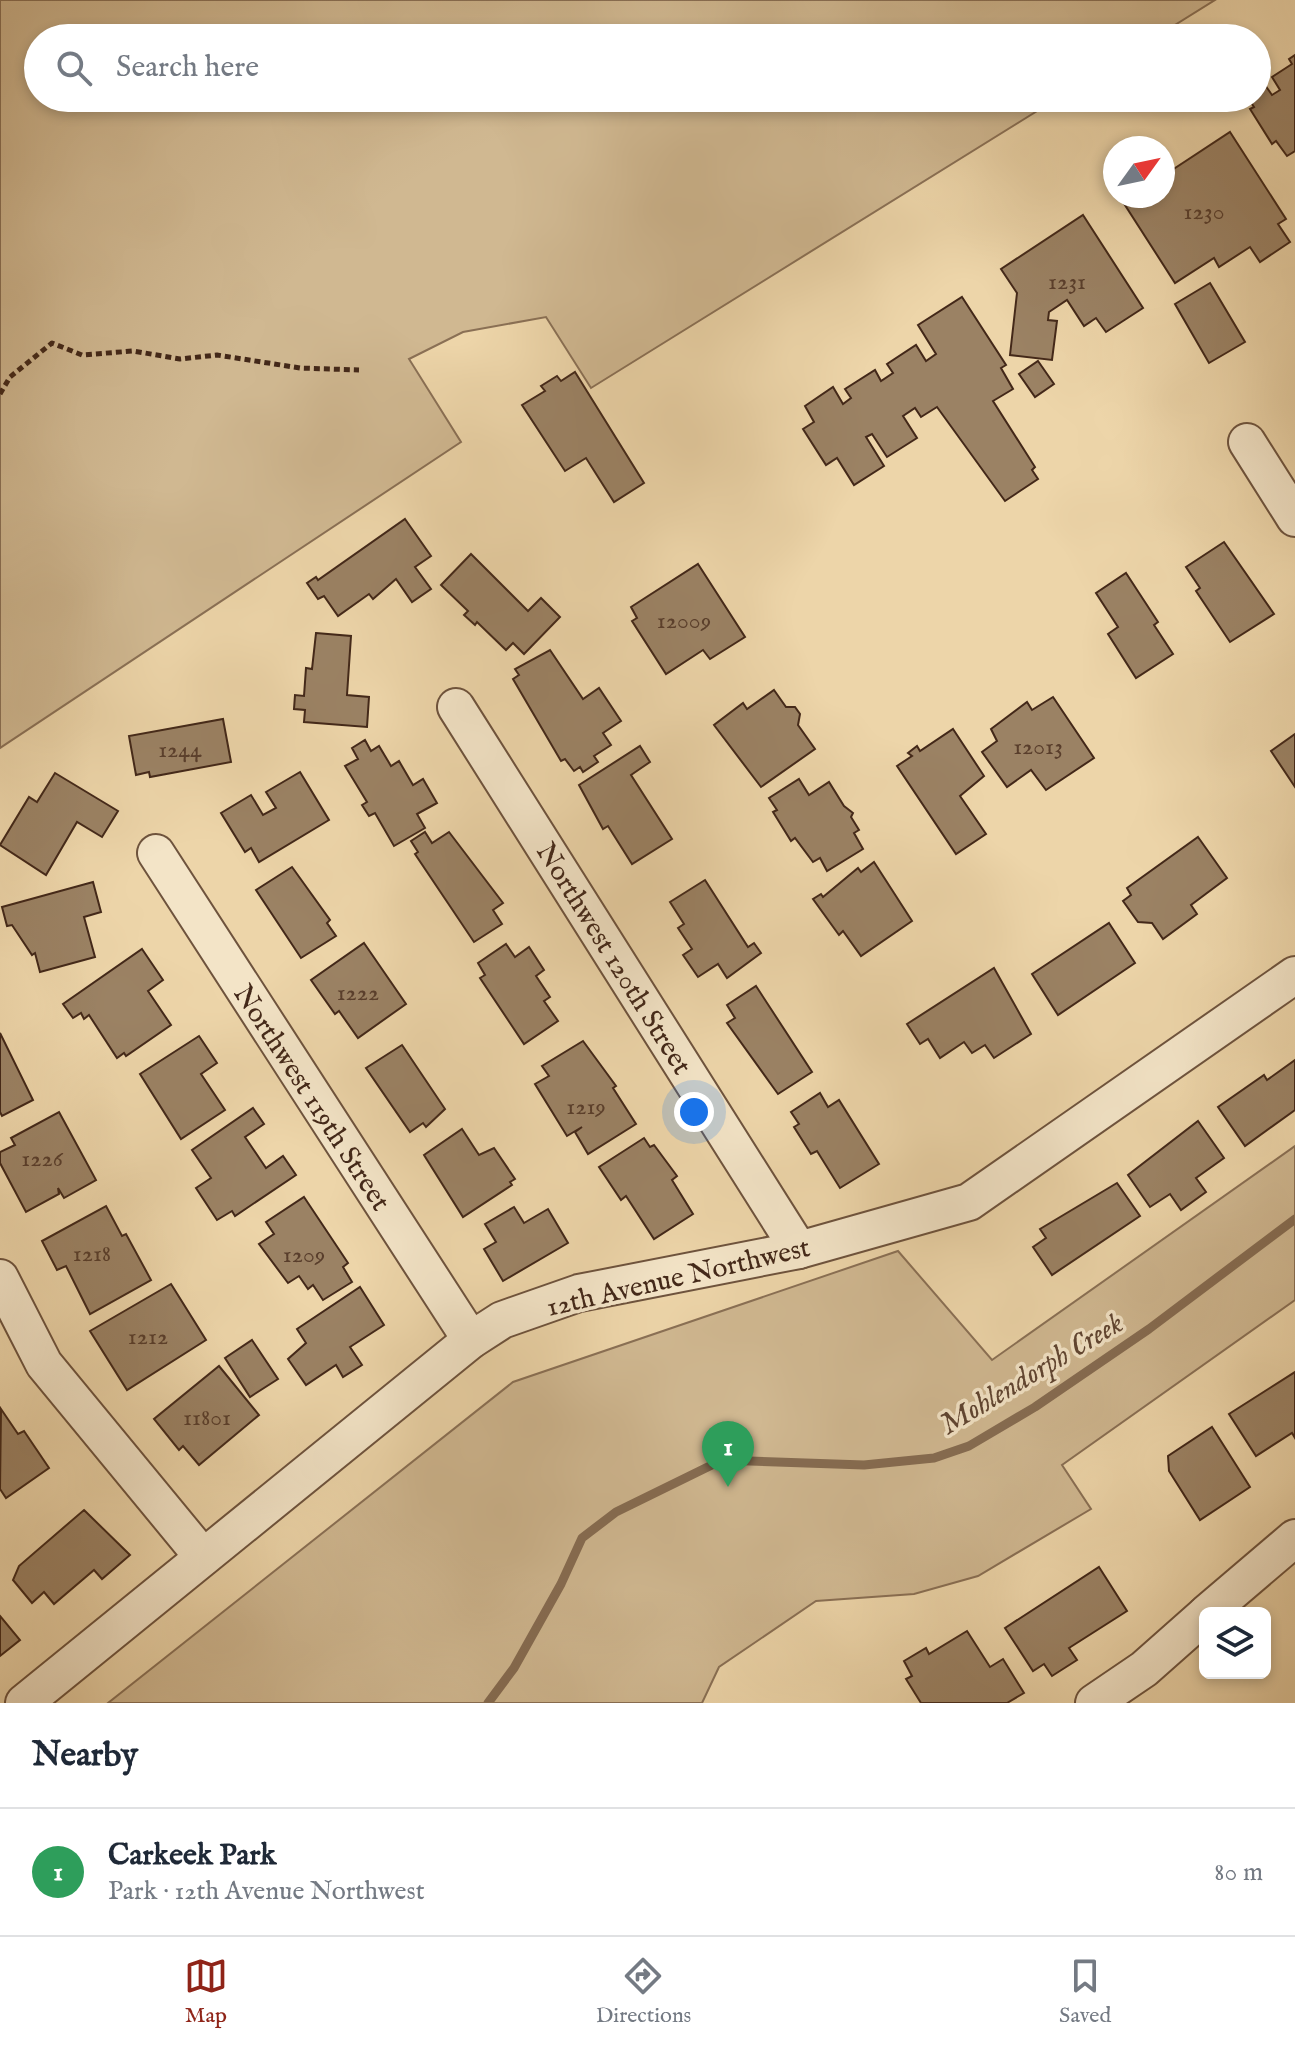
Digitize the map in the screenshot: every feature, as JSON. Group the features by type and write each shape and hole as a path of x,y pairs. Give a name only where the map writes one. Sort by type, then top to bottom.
{"street":[{"path":"1247,442 1295,518"},
{"name":"Northwest 120th Street","path":"456,707 799,1250"},
{"name":"Northwest 119th Street","path":"156,853 471,1340"},
{"name":"12th Avenue Northwest","path":"24,1703 471,1340 502,1320 579,1293 799,1250 969,1202 1295,975"},
{"path":"0,1278 44,1364 203,1557"},
{"path":"1214,1607 1295,1538"},
{"path":"1094,1703 1144,1669 1199,1620"}],"path":[{"path":"0,394 10,377 52,343 82,355 133,351 180,359 217,355 300,368 359,370"}],"shaded area":[{"path":"0,0 1215,0 1176,24 24,24 24,112 1035,112 591,388 546,317 463,332 409,359 461,442 0,748"},
{"path":"1295,1146 1295,1300 1062,1465 1091,1509 978,1576 914,1594 816,1601 719,1667 702,1703 108,1703 513,1382 898,1251 992,1360"}],"building":[{"path":"1295,55 1295,151 1287,156 1276,141 1272,144 1252,112 1271,112 1271,94 1280,90 1272,77 1292,64 1289,59"},
{"path":"1230,132 1286,219 1278,224 1290,242 1260,262 1250,247 1219,267 1214,258 1175,283 1127,208 1175,208 1175,168"},
{"path":"1083,215 1143,308 1106,332 1096,318 1084,326 1067,300 1049,312 1048,320 1057,321 1052,360 1010,355 1017,293 1001,269"},
{"path":"1210,283 1245,342 1209,363 1175,304"},
{"path":"962,297 1006,365 1001,368 1013,389 993,401 1035,467 1032,470 1038,479 1005,501 937,407 921,417 915,408 903,416 917,438 887,457 872,434 866,437 884,466 854,485 837,458 826,465 803,429 814,422 805,406 833,387 843,404 851,398 845,389 875,370 881,381 893,373 887,364 916,345 926,361 936,354 918,325"},
{"path":"1038,361 1054,384 1035,397 1019,374"},
{"path":"575,372 644,483 614,502 586,458 565,471 522,405 545,391 541,386 557,376 561,381"},
{"path":"405,519 431,556 415,567 431,589 412,602 396,579 373,599 369,594 338,616 324,596 318,599 307,583 316,577 318,580"},
{"path":"1224,542 1274,614 1230,642 1196,591 1200,588 1186,567"},
{"path":"471,554 528,611 541,598 560,617 524,654 513,643 506,650 477,622 475,625 464,615 468,611 441,585"},
{"path":"698,564 745,637 710,659 703,650 666,674 632,621 637,618 631,607"},
{"path":"1126,573 1158,622 1154,625 1173,654 1136,678 1108,634 1118,627 1096,593"},
{"path":"316,633 351,636 347,695 369,697 367,727 304,722 305,710 294,709 295,695 304,696 306,668 312,669"},
{"path":"550,650 583,699 599,688 621,721 603,733 611,745 594,756 598,762 583,772 580,767 574,771 565,759 561,761 513,679 519,675 515,669"},
{"path":"774,690 786,707 795,707 800,714 798,725 815,749 761,787 714,725 743,703 747,709"},
{"path":"1053,697 1094,758 1046,790 1031,770 1007,787 982,752 997,741 991,729 1027,702 1032,710"},
{"path":"223,719 231,762 150,777 149,772 136,775 129,736"},
{"path":"953,729 984,776 960,796 986,834 956,854 897,766 912,756 908,753 917,746 920,751"},
{"path":"1295,734 1295,787 1271,751"},
{"path":"365,740 371,751 379,746 391,766 399,761 413,785 423,779 437,803 417,814 425,828 394,846 375,813 369,816 362,805 367,802 345,766 358,759 352,748"},
{"path":"640,746 650,762 631,775 672,839 632,864 608,826 603,829 579,785"},
{"path":"300,772 329,820 259,862 251,848 245,852 221,813 251,795 263,815 276,808 266,792"},
{"path":"55,773 118,811 102,837 77,822 46,875 0,845 29,797 37,802"},
{"path":"799,779 809,795 829,782 844,806 853,813 851,817 859,830 854,833 863,849 827,871 820,858 813,862 795,838 791,841 773,812 777,810 769,798"},
{"path":"425,832 432,843 449,832 503,903 493,910 502,924 474,942 415,854 418,852 411,841"},
{"path":"1198,837 1227,878 1191,905 1197,914 1163,939 1152,923 1138,922 1123,901 1131,895 1127,888"},
{"path":"874,862 912,921 861,956 843,931 839,935 813,899 821,894 823,897 858,868 861,872"},
{"path":"292,867 330,920 327,923 336,936 301,958 256,890"},
{"path":"705,880 748,947 754,943 761,953 727,978 718,964 698,977 683,955 692,949 678,928 684,924 670,902"},
{"path":"93,882 101,912 84,917 95,957 40,972 35,953 32,955 12,925 7,926 2,907"},
{"path":"1109,923 1135,963 1058,1015 1032,974"},
{"path":"364,943 406,1004 358,1038 339,1011 335,1014 311,980"},
{"path":"506,944 515,957 529,947 544,970 536,976 550,997 544,1001 558,1021 524,1044 480,978 485,975 478,963"},
{"path":"142,949 163,980 148,991 171,1025 126,1056 124,1053 117,1058 89,1015 84,1019 81,1013 73,1018 63,1004"},
{"path":"994,968 1031,1034 994,1058 985,1045 972,1053 964,1042 940,1058 928,1039 920,1044 907,1024"},
{"path":"756,986 812,1072 778,1094 727,1023 735,1018 727,1005"},
{"path":"0,1033 33,1100 2,1116 0,1112"},
{"path":"199,1036 217,1063 201,1074 225,1110 181,1139 140,1074"},
{"path":"583,1041 616,1086 613,1088 636,1124 588,1154 575,1132 582,1127 567,1136 535,1084 549,1076 542,1066"},
{"path":"402,1045 445,1109 426,1127 423,1123 410,1132 366,1068"},
{"path":"1295,1060 1295,1110 1245,1146 1218,1107 1264,1075 1267,1080"},
{"path":"820,1093 828,1107 839,1100 879,1164 840,1188 817,1151 811,1154 794,1127 799,1124 791,1112"},
{"path":"253,1108 264,1124 245,1137 266,1168 283,1156 296,1175 235,1216 232,1211 217,1220 196,1188 211,1178 192,1150"},
{"path":"59,1112 96,1180 64,1198 58,1188 59,1194 26,1212 0,1163 0,1152 15,1145 11,1138"},
{"path":"1198,1121 1224,1158 1196,1178 1206,1192 1181,1210 1170,1194 1150,1207 1128,1175"},
{"path":"462,1129 479,1155 494,1148 515,1179 510,1182 512,1185 463,1217 424,1155"},
{"path":"644,1138 650,1147 654,1145 677,1176 672,1180 693,1214 654,1239 626,1196 621,1200 599,1167"},
{"path":"1117,1183 1140,1216 1052,1275 1033,1247 1046,1238 1040,1229"},
{"path":"304,1197 348,1263 343,1267 352,1282 323,1300 313,1285 308,1289 299,1276 288,1283 259,1244 274,1234 266,1222"},
{"path":"106,1206 122,1236 126,1234 151,1280 90,1314 66,1266 57,1270 42,1241"},
{"path":"514,1207 524,1223 548,1209 568,1243 503,1281 484,1249 496,1242 485,1224"},
{"path":"171,1284 206,1340 127,1390 90,1331"},
{"path":"360,1287 384,1325 350,1347 362,1365 343,1377 336,1365 306,1385 288,1359 306,1343 297,1329"},
{"path":"252,1340 278,1379 250,1397 225,1358"},
{"path":"219,1366 259,1415 199,1465 183,1446 179,1450 154,1419"},
{"path":"1295,1372 1295,1438 1292,1433 1256,1456 1229,1414"},
{"path":"1,1409 18,1434 24,1431 49,1468 6,1498 0,1489"},
{"path":"1212,1427 1250,1487 1200,1520 1169,1471 1168,1456"},
{"path":"84,1510 130,1555 102,1579 94,1570 54,1604 44,1592 32,1603 13,1580 19,1566"},
{"path":"1099,1567 1127,1611 1069,1648 1077,1660 1052,1676 1044,1664 1033,1671 1005,1628"},
{"path":"0,1616 20,1640 0,1656"},
{"path":"967,1631 990,1667 1003,1659 1024,1693 1007,1703 921,1703 906,1679 912,1676 904,1661 926,1648 929,1654"}],"waterway":[{"name":"Mohlendorph Creek","path":"488,1703 514,1668 561,1584 582,1538 616,1512 722,1460 864,1465 934,1458 969,1446 1035,1407 1149,1329 1295,1219"}],"place":[{"name":"Carkeek Park","path":"728,1487"}]}
